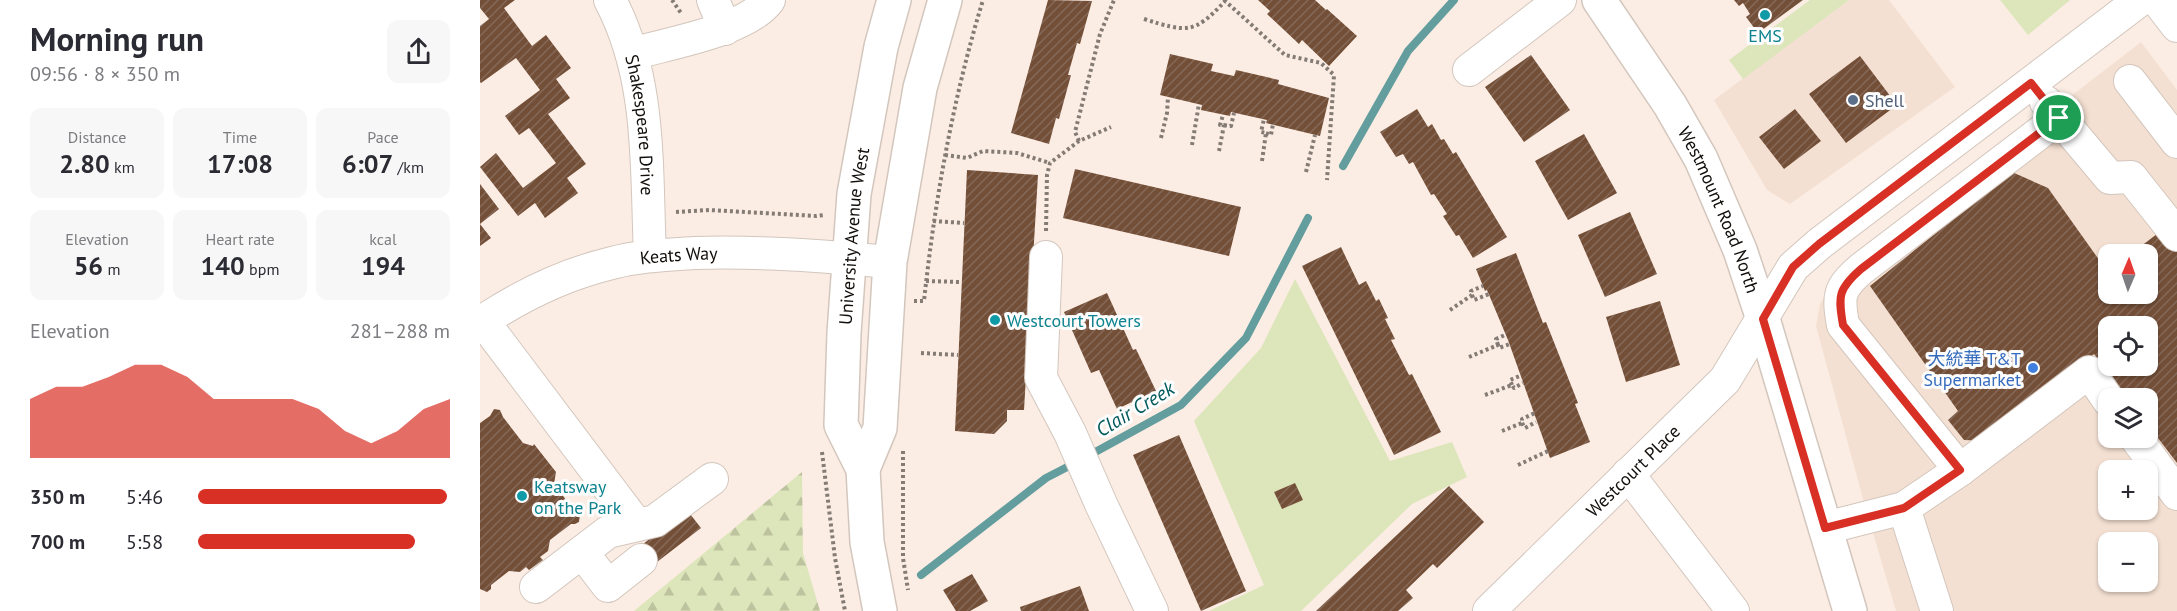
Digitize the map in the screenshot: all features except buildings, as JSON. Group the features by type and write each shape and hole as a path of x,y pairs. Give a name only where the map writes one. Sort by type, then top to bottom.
{"main road":[{"name":"University Avenue West","path":"880,611 867,542 863,469 841,425 844,333 854,194 881,47 894,0"},
{"name":"University Avenue West","path":"863,469 880,428 890,262 920,88 945,0"},
{"name":"Westmount Road North","path":"1599,0 1670,105 1701,159 1740,250 1763,319 1850,611"}],"street":[{"name":"Shakespeare Drive","path":"610,0 636,66 645,126 650,255"},
{"path":"713,0 724,29"},
{"path":"632,54 724,29 762,9 769,0"},
{"path":"1469,70 1560,0"},
{"name":"Westcourt Place","path":"1489,611 1725,380 1793,267 1819,244 2140,0"},
{"path":"2157,0 2177,26"},
{"path":"2130,81 2177,142"},
{"path":"2031,83 2110,178 2131,177 2173,223"},
{"path":"1960,470 1843,325 1839,302 1846,282 2059,118"},
{"name":"Keats Way","path":"481,322 537,290 574,274 650,255 743,251 890,262"},
{"path":"1053,274 1041,378 1070,432 1152,611"},
{"path":"481,322 637,525"},
{"path":"1825,528 1904,508 1960,470 2089,372 2100,388"},
{"path":"2143,448 2177,494"},
{"path":"1628,474 1733,611"},
{"path":"536,587 608,532 656,521 711,479"},
{"path":"1904,508 1937,611"},
{"path":"582,552 608,586 641,560"}],"path":[{"path":"924,301 933,222 945,155 968,50 983,0"},
{"path":"1079,141 1075,132 1100,34 1114,0"},
{"path":"1144,19 1173,28 1197,26 1209,19 1225,0 1285,55 1321,63 1334,75 1327,180"},
{"path":"1161,138 1168,97"},
{"path":"1192,145 1199,104"},
{"path":"1223,115 1220,125 1231,126 1234,112"},
{"path":"1264,119 1261,132 1271,135 1273,124"},
{"path":"1219,151 1224,125"},
{"path":"1053,274 1047,175 1050,163 1079,141 1111,127"},
{"path":"1262,161 1266,133"},
{"path":"1306,172 1315,135"},
{"path":"945,155 967,158 983,151 1017,153 1050,163"},
{"path":"671,212 709,210 816,216 829,214"},
{"path":"933,222 964,223"},
{"path":"926,281 960,282"},
{"path":"1483,286 1471,291 1474,300 1489,294"},
{"path":"1450,310 1472,295"},
{"path":"1505,335 1496,339 1499,348 1510,344"},
{"path":"1469,357 1498,345"},
{"path":"921,353 958,355"},
{"path":"1522,375 1510,380 1514,388 1524,383"},
{"path":"1485,395 1512,384"},
{"path":"1502,431 1522,423 1522,419 1535,413"},
{"path":"1522,423 1525,428 1536,422"},
{"path":"903,446 903,558 908,593"},
{"path":"1518,465 1548,451"}],"shaded area":[{"path":"1849,0 1889,0 1955,87 1790,204 1767,190 1714,100"},
{"path":"2141,42 2177,90 2177,611 1896,611 1816,326 1820,304 1836,278"}],"green space":[{"path":"1810,0 1849,0 1743,79 1729,60"},
{"path":"2000,0 2070,0 2028,35"},
{"path":"1295,279 1390,461 1452,442 1467,477 1412,504 1301,611 1209,611 1264,585 1194,421 1261,348"},
{"path":"802,472 803,553 820,611 634,611"}],"waterway":[{"name":"Clair Creek","path":"1343,166 1408,51 1454,0"},
{"name":"Clair Creek","path":"1088,456 1181,405 1246,338 1308,218"},
{"name":"Clair Creek","path":"921,575 1046,478 1075,463"}],"place":[{"name":"EMS","path":"1765,15"},
{"name":"Shell","path":"1853,100"},
{"name":"Westcourt Towers","path":"995,320"},
{"name":"大統華 T&T Supermarket","path":"2033,368"},
{"name":"Keatsway on the Park","path":"522,496"}],"route":[{"path":"2031,83 2059,118 1846,282 1839,302 1843,325 1960,470 1904,508 1825,528 1763,319 1793,267 1819,244 2031,83"}]}
